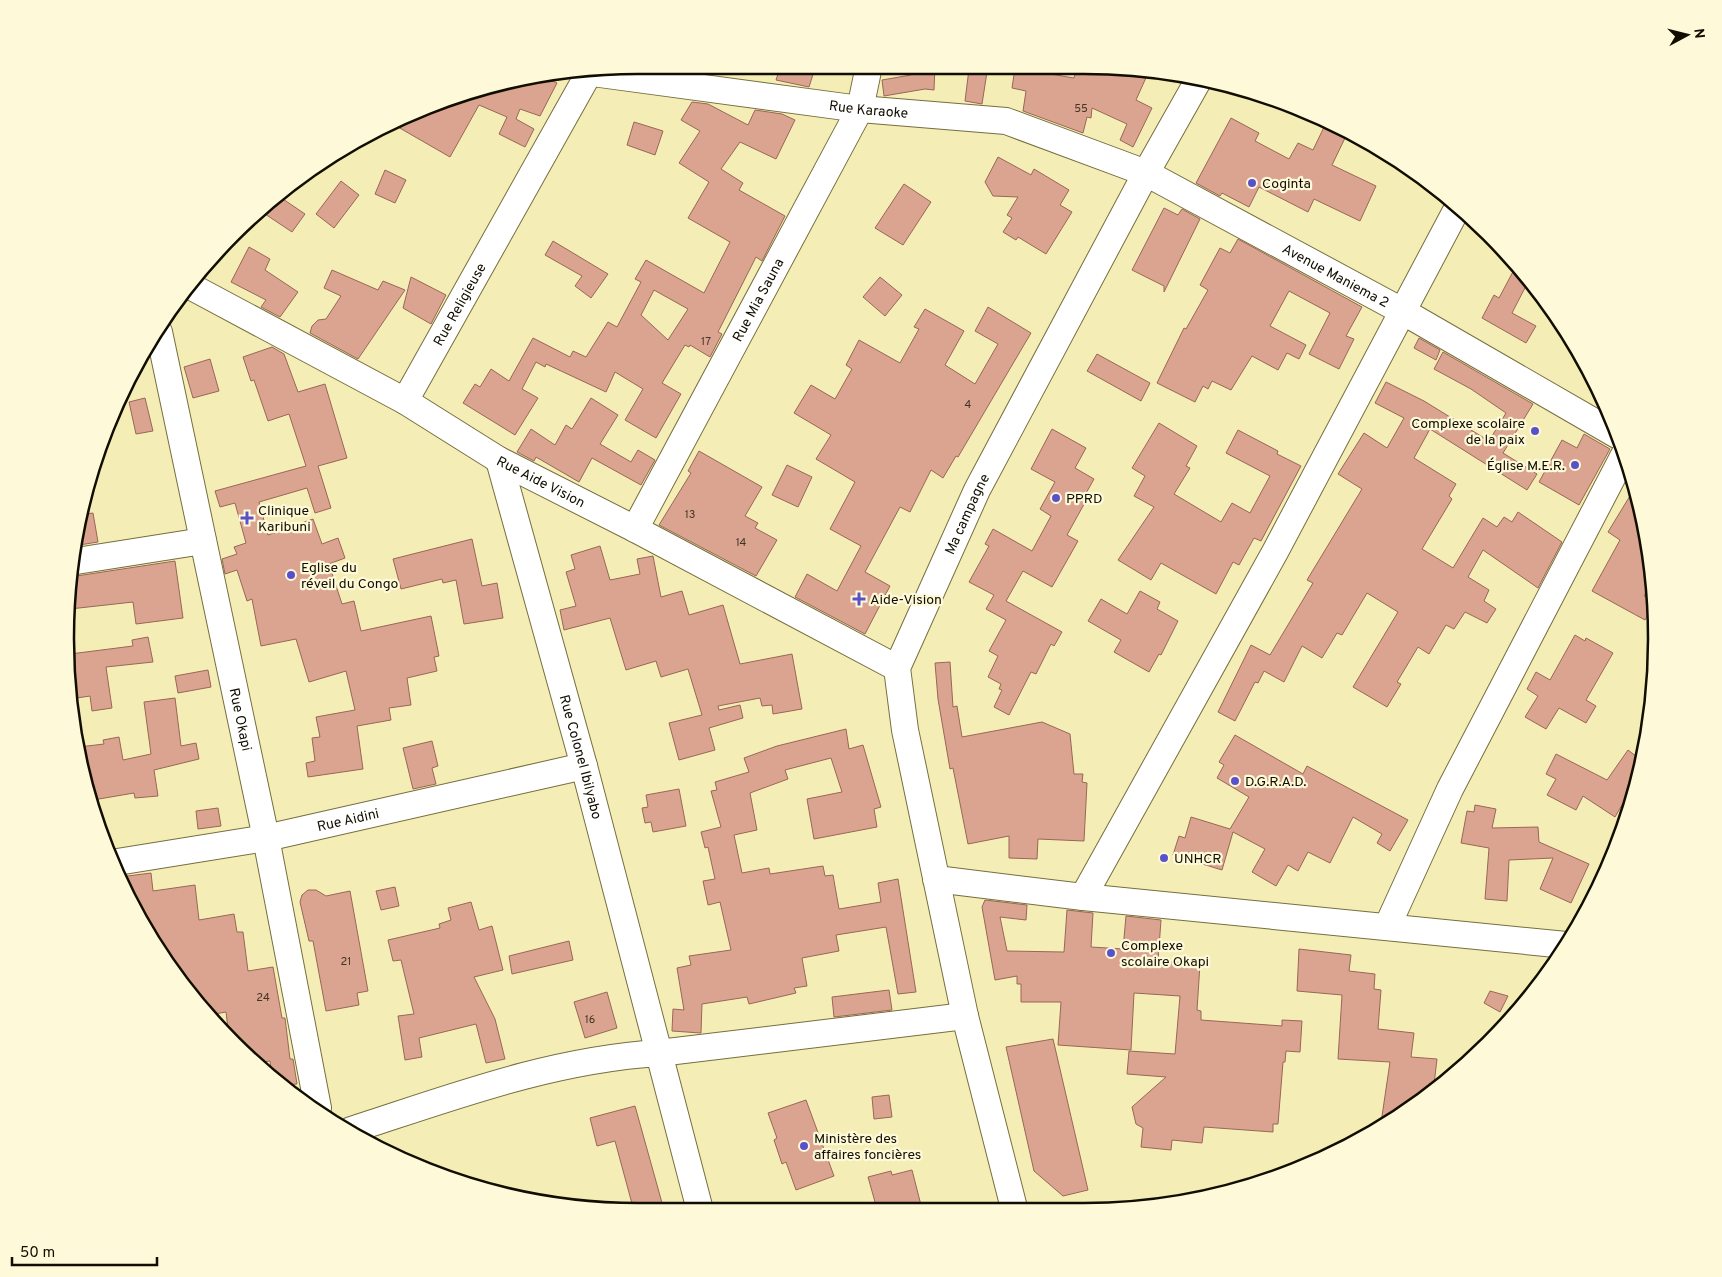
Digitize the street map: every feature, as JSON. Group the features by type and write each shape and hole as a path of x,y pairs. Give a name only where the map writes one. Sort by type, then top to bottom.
{"street":[{"name":"Rue Mia Sauna","path":"635,528 860,110 867,74"},
{"name":"Rue Karaoke","path":"607,75 860,110 1006,121 1146,173"},
{"name":"Rue Religieuse","path":"405,401 518,200 584,77"},
{"path":"1146,173 1196,86"},
{"name":"Avenue Maniema 2","path":"1146,173 1402,311 1608,430"},
{"name":"Ma campagne","path":"897,668 977,490 1146,173"},
{"path":"1083,897 1275,552 1454,212"},
{"name":"Rue Aide Vision","path":"195,289 405,401 499,460 635,528 897,668"},
{"name":"Rue Okapi","path":"161,337 266,838 317,1102"},
{"name":"Rue Colonel Ibilyabo","path":"499,460 584,766 698,1203"},
{"path":"1387,927 1450,789 1620,463"},
{"path":"80,560 203,541"},
{"path":"897,668 905,730 965,1016 1017,1203"},
{"name":"Rue Aidini","path":"120,862 266,838 584,766"},
{"path":"936,880 1083,897 1558,944"},
{"path":"356,1128 526,1073 622,1055 659,1053 965,1016"}],"building":[{"path":"778,74 813,74 809,87 776,80"},
{"path":"935,74 934,90 925,89 884,96 882,80 911,75"},
{"path":"968,74 987,74 982,104 965,101"},
{"path":"1014,74 1050,74 1074,78 1075,74 1146,78 1136,100 1152,108 1133,147 1120,140 1127,124 1092,108 1091,118 1087,117 1083,133 1023,111 1026,91 1012,88"},
{"path":"553,81 557,83 540,116 520,109 516,119 534,129 525,147 499,134 507,117 479,105 450,157 399,128 457,104 492,93"},
{"path":"692,102 708,104 748,125 755,110 782,114 795,120 776,159 740,142 721,169 743,183 739,190 785,216 762,261 756,257 718,332 722,334 710,357 690,345 689,347 685,345 662,383 681,394 656,438 625,420 643,389 615,372 606,392 546,364 545,367 536,362 522,389 538,398 515,435 463,403 475,384 480,387 491,369 509,381 533,338 570,357 573,351 586,357 608,322 617,327 641,282 635,279 646,260 704,293 730,242 688,218 709,182 679,163 700,131 681,120","holes":["654,290 688,309 668,340 641,315"]},
{"path":"1231,118 1259,133 1255,141 1289,159 1298,143 1313,150 1324,128 1333,132 1345,138 1332,165 1376,186 1360,221 1314,199 1308,212 1259,187 1249,207 1222,193 1220,196 1196,183"},
{"path":"634,122 663,131 655,155 627,145"},
{"path":"998,157 1031,175 1034,169 1069,190 1060,205 1072,212 1046,254 1018,237 1016,240 1003,232 1012,218 1007,215 1018,197 993,196 985,182"},
{"path":"385,170 406,180 395,203 375,194"},
{"path":"341,181 359,195 334,228 316,214"},
{"path":"904,184 931,202 903,245 875,228"},
{"path":"284,199 305,214 292,232 266,214"},
{"path":"1164,208 1178,215 1182,209 1200,219 1164,292 1164,286 1132,270"},
{"path":"1238,239 1362,307 1346,336 1354,339 1339,369 1309,354 1330,313 1289,291 1270,326 1306,345 1299,359 1287,353 1278,370 1252,356 1231,390 1212,381 1208,389 1203,386 1195,402 1157,383 1184,328 1186,329 1208,290 1200,285 1220,248 1230,253"},
{"path":"553,241 608,274 591,298 575,286 582,276 545,255"},
{"path":"249,247 270,259 265,270 298,292 280,317 261,307 266,300 231,282"},
{"path":"332,270 378,290 383,281 405,290 358,359 310,333 312,326 318,320 326,319 341,296 324,288"},
{"path":"1513,272 1525,287 1512,313 1536,326 1526,343 1482,318 1494,295 1499,298"},
{"path":"411,277 446,295 431,324 403,308"},
{"path":"880,277 902,295 885,316 863,297"},
{"path":"988,307 1031,333 958,457 956,456 943,478 931,470 910,512 900,507 865,572 890,586 865,634 795,597 807,574 837,591 861,546 830,529 855,482 816,459 831,435 794,413 811,385 835,399 852,369 846,365 859,340 900,363 919,329 914,327 925,309 964,331 945,365 975,384 998,344 975,331"},
{"path":"1419,338 1440,350 1436,360 1414,348"},
{"path":"272,347 284,354 298,392 325,384 347,458 318,466 331,508 315,513 307,488 259,502 268,535 313,519 322,544 338,538 345,558 329,564 342,604 354,601 361,631 431,616 439,656 434,657 437,671 407,678 411,705 389,708 391,720 357,726 363,769 308,777 306,763 315,761 312,738 320,737 316,717 355,710 346,671 309,682 296,639 261,646 252,599 247,601 237,570 225,574 222,559 237,554 234,547 246,543 235,503 220,507 215,491 306,466 289,414 268,421 254,380 251,381 243,357"},
{"path":"1443,352 1533,404 1503,453 1537,474 1527,490 1430,429 1414,458 1456,484 1449,496 1452,499 1422,549 1453,568 1483,518 1497,527 1504,517 1512,522 1518,512 1562,542 1538,588 1483,550 1468,577 1489,590 1484,601 1496,609 1487,623 1465,612 1454,629 1446,625 1429,654 1418,647 1397,682 1401,684 1387,707 1353,687 1398,612 1367,593 1342,635 1337,633 1322,658 1302,646 1284,682 1264,671 1258,683 1255,682 1235,721 1218,712 1251,645 1270,655 1313,583 1307,580 1362,489 1338,474 1364,433 1387,448 1404,418 1375,403 1386,382 1424,401 1489,441 1506,413 1471,389 1434,369"},
{"path":"1097,354 1150,383 1141,401 1087,371"},
{"path":"210,359 219,391 193,398 184,367"},
{"path":"145,398 153,431 136,434 129,402"},
{"path":"591,398 618,415 600,444 631,462 638,450 655,460 641,485 592,458 579,482 536,457 534,461 517,452 531,429 555,445 566,425 572,429"},
{"path":"1159,423 1197,446 1186,466 1190,468 1174,494 1221,522 1232,503 1250,513 1270,476 1226,453 1238,430 1278,451 1277,454 1301,466 1261,541 1254,538 1239,565 1233,562 1216,594 1161,563 1151,580 1118,560 1154,507 1134,496 1145,476 1132,468"},
{"path":"1052,429 1086,448 1075,468 1094,479 1085,495 1088,497 1067,535 1078,541 1052,587 1023,571 1006,601 1062,632 1054,646 1051,644 1036,674 1031,672 1009,715 994,707 1002,690 999,689 1001,684 988,677 998,656 989,651 1006,620 986,609 994,595 969,582 989,546 985,544 993,529 1032,551 1051,516 1040,509 1055,482 1031,469"},
{"name":"Église M.E.R.","path":"1584,434 1610,449 1579,505 1539,482 1562,440 1577,448"},
{"path":"699,451 762,487 745,516 758,523 755,528 777,540 756,576 659,525 691,473 688,471"},
{"path":"787,465 812,477 798,507 772,495"},
{"path":"1630,496 1643,565 1646,592 1644,596 1646,597 1647,602 1647,616 1645,620 1592,591 1620,540 1608,532"},
{"path":"93,513 98,542 82,545 85,528 88,514"},
{"path":"472,539 482,586 497,583 503,618 464,624 456,580 443,583 442,579 401,589 393,559"},
{"path":"600,546 610,580 640,574 637,559 653,556 661,597 682,591 689,615 723,605 740,664 792,654 802,709 773,714 772,705 762,706 760,698 718,706 719,710 740,705 743,718 709,728 715,750 679,760 669,723 702,715 688,669 661,677 656,661 626,670 610,618 564,630 560,610 576,606 566,572 575,569 571,555"},
{"path":"175,561 183,618 136,624 133,602 75,608 78,576"},
{"path":"1140,591 1160,602 1157,609 1178,621 1161,655 1159,654 1149,672 1114,652 1121,640 1088,621 1101,599 1127,614"},
{"path":"1575,635 1585,641 1586,638 1613,653 1586,700 1596,706 1586,723 1559,708 1546,729 1525,717 1538,696 1527,689 1536,672 1550,680"},
{"path":"148,637 153,662 106,667 112,708 92,711 90,696 77,698 74,653 133,646 132,640"},
{"path":"950,662 953,707 957,706 962,737 1042,722 1070,734 1074,774 1083,774 1082,782 1087,783 1084,841 1038,839 1037,859 1009,858 1009,836 968,844 953,768 950,769 938,699 935,663"},
{"path":"208,670 211,687 178,693 175,676"},
{"path":"175,698 181,746 196,743 199,759 154,770 158,796 135,798 134,793 97,799 85,746 104,744 103,740 119,737 123,760 151,754 144,702"},
{"path":"846,729 849,749 863,745 881,807 874,809 877,827 814,839 807,799 842,792 831,758 785,770 788,779 750,793 757,830 734,835 742,873 769,868 770,874 823,866 825,876 833,875 839,909 881,902 878,883 898,879 916,992 898,994 886,927 836,935 839,951 802,958 807,986 794,988 796,993 749,1004 747,997 702,1004 701,1033 672,1031 673,1009 684,1010 677,968 691,965 689,956 731,950 720,902 708,905 703,881 715,879 708,847 705,848 701,832 721,827 711,791 717,790 715,782 749,772 744,758 777,746"},
{"path":"1235,735 1303,774 1307,766 1408,820 1390,851 1377,843 1382,834 1353,817 1330,863 1308,852 1298,871 1288,865 1276,886 1252,872 1265,849 1233,832 1222,870 1173,855 1179,836 1185,838 1191,817 1230,829 1249,797 1217,778 1224,765 1219,762"},
{"path":"432,741 438,766 432,768 436,784 413,789 403,748"},
{"path":"1628,750 1635,756 1624,802 1615,817 1583,796 1576,810 1547,795 1556,779 1546,774 1556,754 1607,780"},
{"path":"679,789 686,826 653,832 651,822 645,823 642,808 648,807 646,795"},
{"path":"1475,805 1496,809 1492,828 1538,827 1539,842 1589,864 1571,903 1540,889 1553,858 1509,860 1507,901 1485,899 1489,848 1461,843 1467,811 1474,812"},
{"path":"218,808 221,826 198,829 196,811"},
{"path":"151,873 153,891 195,885 199,920 234,914 237,932 243,932 248,971 273,967 282,1018 285,1018 290,1059 293,1059 297,1084 292,1084 271,1067 270,1061 265,1062 239,1038 228,1026 226,1012 216,1014 190,982 149,921 127,876"},
{"path":"395,887 399,906 381,910 376,891"},
{"path":"308,890 316,890 326,896 350,891 368,991 357,993 359,1005 326,1011 313,941 309,941 300,902 302,895"},
{"path":"985,900 1027,905 1026,920 1000,917 1007,951 1064,952 1067,910 1093,913 1091,947 1123,949 1126,916 1161,920 1158,961 1200,964 1197,1010 1201,1011 1201,1020 1282,1026 1282,1020 1302,1021 1300,1052 1286,1051 1285,1062 1283,1062 1278,1124 1273,1124 1273,1132 1204,1127 1202,1143 1172,1140 1171,1150 1141,1147 1143,1128 1136,1124 1132,1107 1166,1077 1127,1074 1129,1051 1175,1054 1180,996 1134,993 1131,1050 1058,1045 1061,1002 1021,1002 1021,984 1017,984 1017,976 995,980 982,907"},
{"path":"471,902 479,930 492,926 503,970 474,977 495,1019 505,1059 486,1063 476,1024 419,1038 422,1057 405,1060 398,1016 414,1014 401,960 393,961 388,940 440,928 439,924 451,920 448,908"},
{"path":"569,941 573,960 512,974 509,956"},
{"path":"1299,949 1351,955 1349,971 1375,974 1374,989 1381,990 1378,1029 1414,1033 1411,1057 1437,1059 1434,1081 1382,1118 1390,1062 1338,1059 1342,995 1297,991"},
{"path":"889,990 892,1010 834,1017 832,997"},
{"path":"1490,991 1508,996 1500,1012 1484,1003"},
{"path":"607,992 617,1028 585,1038 574,1002"},
{"path":"1053,1039 1088,1190 1063,1196 1034,1171 1006,1047"},
{"path":"889,1095 892,1117 874,1119 872,1097"},
{"path":"806,1100 834,1176 796,1190 786,1162 782,1164 774,1140 777,1138 768,1113"},
{"path":"635,1106 662,1203 632,1203 615,1141 597,1146 590,1118"},
{"path":"912,1170 920,1203 875,1203 868,1177 891,1171 892,1175"}],"place":[{"name":"Coginta","path":"1252,183"},
{"name":"Complexe scolaire de la paix","path":"1535,431"},
{"name":"Église M.E.R.","path":"1575,465"},
{"name":"PPRD","path":"1056,498"},
{"name":"Clinique Karibuni","path":"247,518"},
{"name":"Eglise du réveil du Congo","path":"291,575"},
{"name":"Aide-Vision","path":"859,599"},
{"name":"D.G.R.A.D.","path":"1235,781"},
{"name":"UNHCR","path":"1164,858"},
{"name":"Complexe scolaire Okapi","path":"1111,953"},
{"name":"Ministère des affaires foncières","path":"804,1146"}]}
